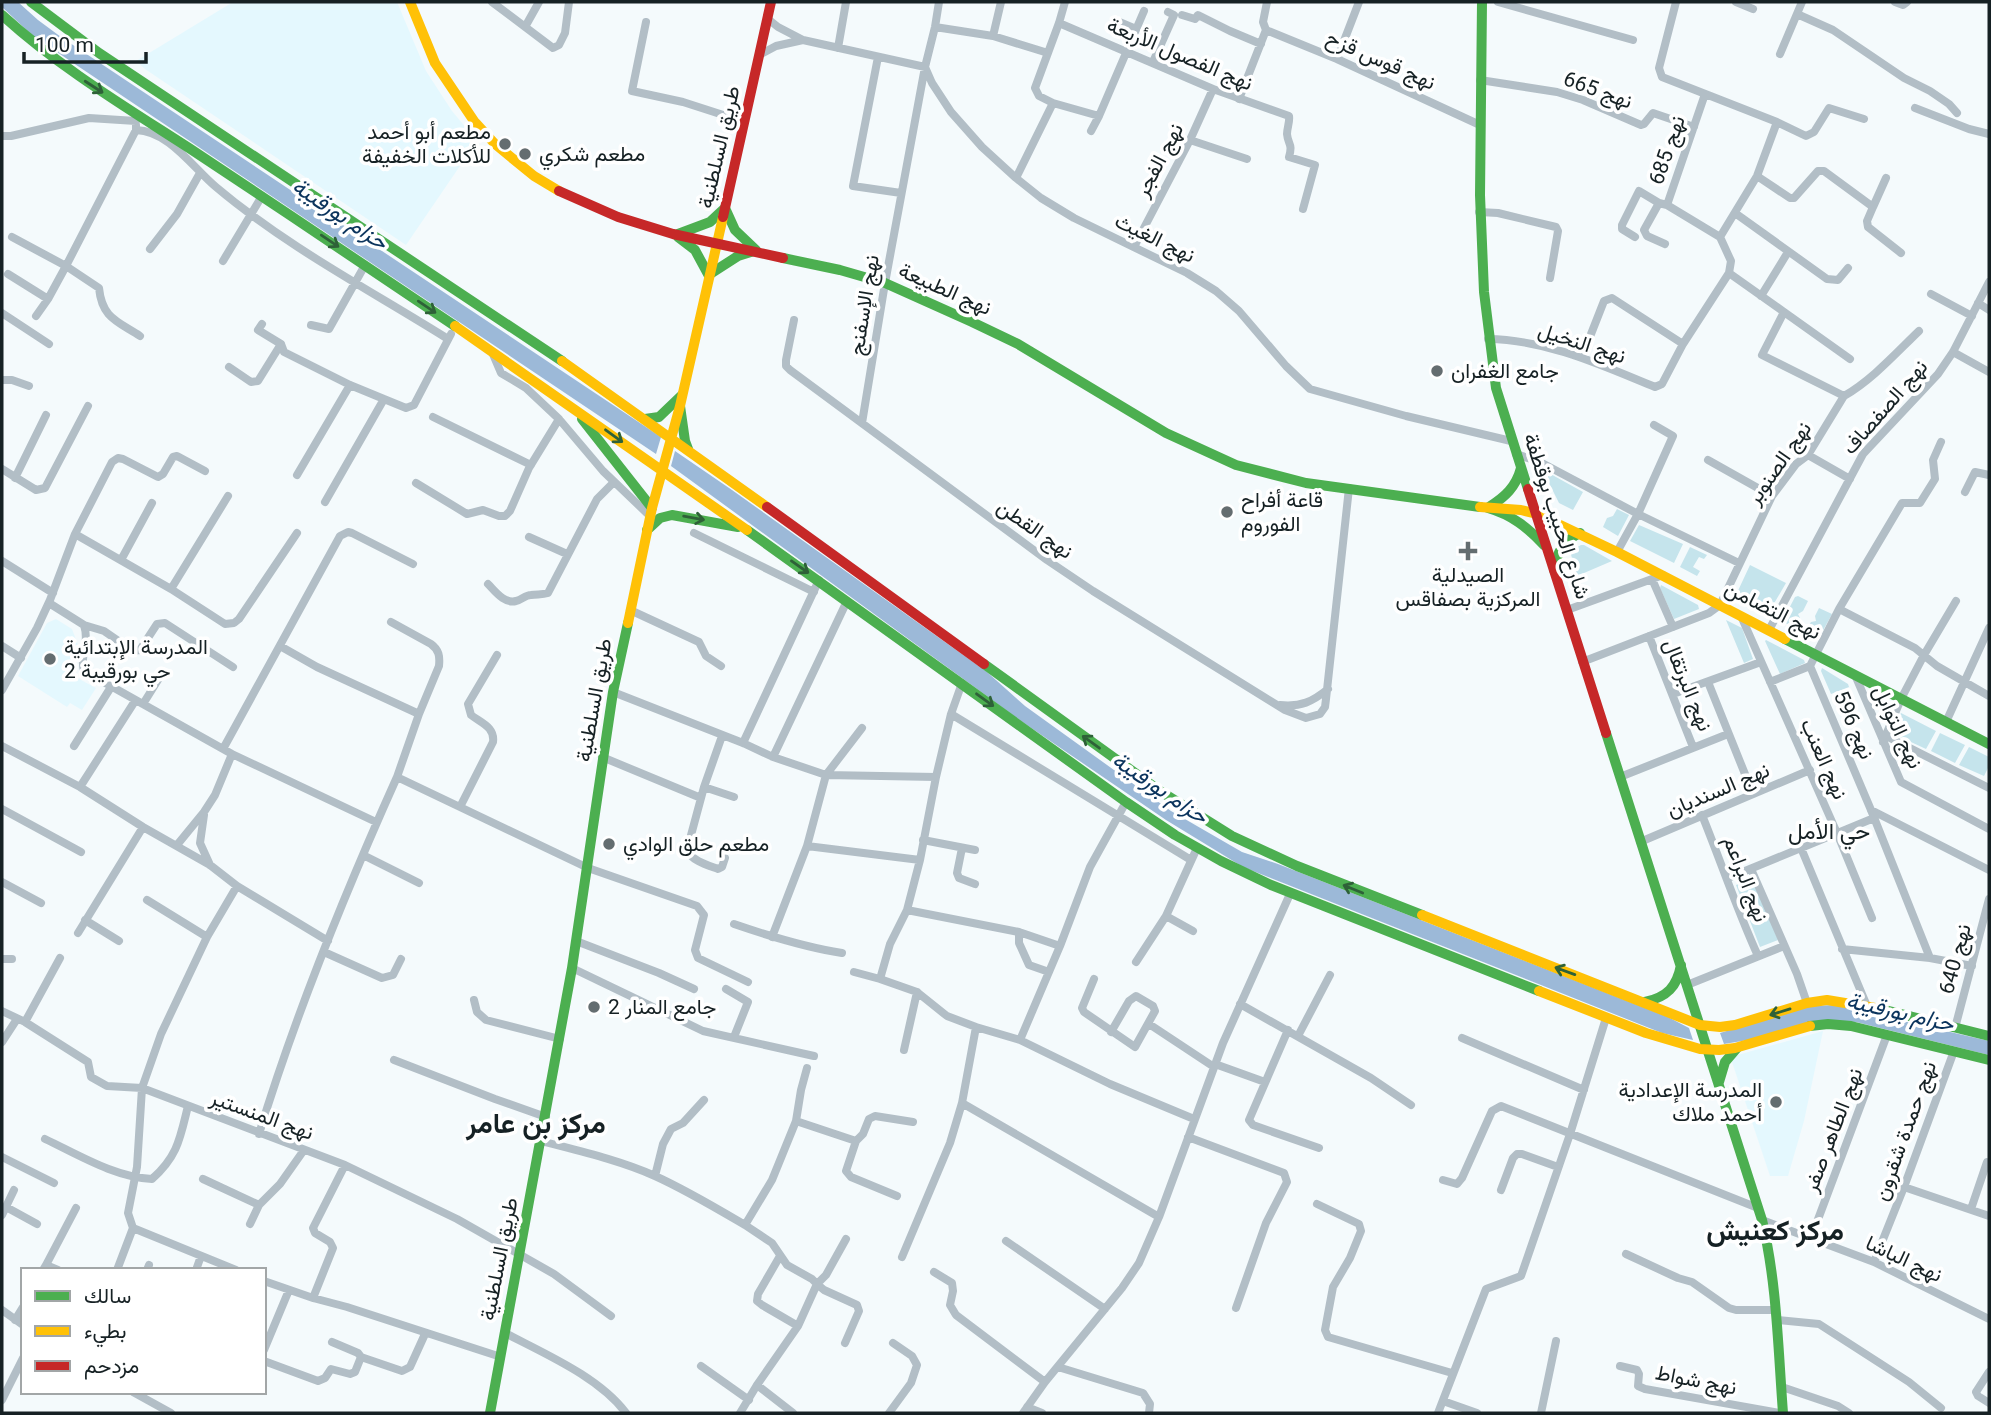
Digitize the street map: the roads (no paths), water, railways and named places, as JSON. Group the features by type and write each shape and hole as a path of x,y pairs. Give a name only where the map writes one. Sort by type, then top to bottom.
{"main road":[{"path":"31,2 99,53 548,351 935,631 1160,791 1211,824 1307,870 1700,1025 1735,1025 1807,1003 1828,1000 1867,1006 1989,1036"},
{"name":"نهج الطبيعة","path":"410,2 435,63 463,107 495,144 534,176 564,194 618,217 675,234 840,270 884,283 1018,344 1166,433 1236,465 1282,478 1537,514"},
{"name":"طريق السلطنية","path":"490,1413 560,1039 613,692 651,512 681,400 771,2"},
{"name":"شارع الحبيب بوقطفة","path":"1482,2 1479,212 1488,339 1496,388 1762,1220 1770,1254 1782,1413"},
{"path":"2,15 137,122 262,196 492,350 819,580 1126,802 1197,848 1290,894 1655,1037 1709,1050 1737,1048 1793,1030 1824,1024 1841,1024 1989,1060"},
{"path":"724,208 735,230 756,251 738,256 709,275 695,250 675,234 710,222 724,208"},
{"path":"645,419 659,417 681,400"},
{"path":"681,400 684,441 689,451"},
{"path":"575,408 651,512"},
{"path":"1488,508 1511,491 1521,468"},
{"path":"1488,508 1508,513 1527,525 1548,549"},
{"name":"نهج التضامن","path":"1537,514 1580,533 1657,577 1720,605 1989,744"},
{"path":"648,530 660,518 672,515 745,528"},
{"path":"1554,569 1562,545 1580,533"},
{"path":"1645,1002 1658,999 1673,989 1678,981 1681,965"},
{"path":"1719,1082 1725,1062 1737,1048"}],"street":[{"path":"492,2 553,48 559,45 565,33 569,2"},
{"path":"525,27 538,2"},
{"path":"838,48 846,2"},
{"name":"نهج الإسفنج","path":"862,423 884,283 939,2"},
{"path":"993,36 1001,2"},
{"path":"1065,2 1035,88 1039,96 1054,103 1098,116"},
{"path":"1239,99 1266,30 1263,22 1266,2"},
{"path":"1337,59 1359,2"},
{"path":"1497,2 1633,40"},
{"path":"1676,2 1659,68 1662,77 1806,136 1814,132 1829,108 1864,119"},
{"path":"1736,2 1753,9"},
{"path":"1780,54 1802,2"},
{"path":"1895,2 1903,5 1907,2"},
{"path":"1091,131 1144,11"},
{"path":"1153,62 1174,15 1168,12"},
{"path":"1797,14 1833,30 1904,78 1930,91 1957,113"},
{"path":"1182,15 1195,19 1198,15 1261,44"},
{"path":"768,19 803,40 925,67"},
{"path":"1116,21 1136,29"},
{"path":"646,22 632,91 683,102 745,121"},
{"name":"نهج الفصول الأربعة","path":"1059,23 1213,89 1289,116 1287,133 1292,147 1289,157 1315,165 1303,209"},
{"path":"935,27 993,36 1048,53"},
{"name":"نهج قوس قزح","path":"1266,30 1337,59 1480,125"},
{"path":"759,55 776,46 803,40"},
{"path":"878,57 853,186 901,193"},
{"name":"نهج الغيث","path":"925,67 951,112 996,161 1016,178 1058,209 1187,273 1229,300 1286,366 1310,389 1511,441"},
{"name":"نهج 665","path":"1480,80 1557,92 1583,100 1639,125 1644,124 1653,113 1694,127"},
{"name":"نهج الفجر","path":"1134,247 1190,140 1213,89"},
{"name":"نهج 685","path":"1705,94 1663,204 1720,237"},
{"path":"1016,178 1054,103"},
{"path":"1915,108 1989,134"},
{"path":"2,135 11,136 89,118 137,122 173,146 250,216 448,339"},
{"path":"36,316 66,267 137,122"},
{"path":"1582,357 1604,301 1612,298 1683,344 1729,273 1731,261 1720,237 1757,176 1777,122"},
{"path":"1190,140 1247,159"},
{"path":"1757,176 1794,198 1818,171 1824,172 1873,207"},
{"path":"150,249 177,214 200,173"},
{"path":"1886,178 1867,221 1868,227 1901,253"},
{"path":"1635,237 1622,229 1622,225 1639,191 1663,204 1644,230 1647,236 1665,244"},
{"path":"223,261 262,196"},
{"path":"1479,212 1498,213 1556,227 1559,231 1550,278"},
{"path":"1735,213 1827,279 1838,280 1848,268"},
{"path":"12,237 99,288 100,300 107,315 140,336"},
{"path":"1761,296 1788,252"},
{"path":"311,325 329,329 365,265"},
{"path":"1729,273 1850,359"},
{"path":"8,274 48,299"},
{"name":"نهج الصفصاف","path":"1769,630 1867,448 1932,382 1953,352 1989,282"},
{"path":"1931,293 1972,316"},
{"path":"1978,303 1989,310"},
{"path":"1784,312 1762,355 1844,396"},
{"path":"2,313 48,344"},
{"name":"نهج القطن","path":"794,320 786,366 972,505 1093,591 1276,704 1306,718 1320,714 1325,707 1349,488"},
{"path":"262,324 258,330 281,344 284,352 350,385 406,408 414,405 455,326"},
{"name":"نهج الصنوبر","path":"1720,605 1772,496 1796,464 1808,455 1844,396 1919,331"},
{"name":"نهج النخيل","path":"1488,339 1550,347 1655,387 1662,384 1683,344"},
{"path":"229,367 251,382 258,381 281,344"},
{"path":"492,350 501,373 526,388 559,419 614,482 651,512"},
{"path":"1953,352 1989,372"},
{"path":"2,380 12,380 29,386"},
{"path":"297,474 350,385"},
{"path":"325,502 384,399"},
{"path":"2,469 36,490 45,488 88,406"},
{"path":"569,430 575,408"},
{"path":"16,478 46,415"},
{"path":"433,417 531,466"},
{"path":"416,483 467,514 483,510 506,516 559,419"},
{"path":"1617,552 1638,514 1673,436 1654,425"},
{"path":"1770,682 1810,666 1839,609 1902,503 1920,503 1935,479 1934,460 1941,442"},
{"path":"1516,454 1540,462 1739,563"},
{"path":"1808,455 1850,479"},
{"path":"2,690 49,603 75,534 114,459 123,459 156,477 163,474 175,456 205,471"},
{"path":"1708,460 1772,496"},
{"path":"1965,492 1975,471 1989,475"},
{"path":"488,584 500,596 513,602 529,595 548,593 597,499 614,482"},
{"path":"171,589 228,496"},
{"path":"121,560 152,503"},
{"path":"75,534 171,589 225,624 239,619 297,533"},
{"path":"223,749 344,533 352,533 414,564"},
{"path":"694,533 814,592"},
{"path":"529,537 567,554"},
{"path":"2,561 52,593"},
{"path":"1567,610 1657,577 1673,627"},
{"path":"743,743 819,580"},
{"path":"773,757 847,601"},
{"path":"1956,601 1901,699 1885,739 1989,788"},
{"path":"49,603 83,625 104,631 133,651 140,650 157,624 165,623 233,667"},
{"path":"1582,662 1709,613 1720,605"},
{"path":"1839,609 1915,648 1937,666 1989,696"},
{"path":"630,610 699,642 706,656 721,666"},
{"name":"نهج العنب","path":"1741,616 1872,918"},
{"path":"259,1134 279,1067 439,666 439,653 431,644 391,622"},
{"path":"83,625 87,640 82,666 85,671 232,754 376,822"},
{"path":"1947,722 1989,628"},
{"name":"نهج البرتقال","path":"1649,636 1693,747"},
{"path":"2,646 21,658"},
{"path":"280,646 317,667 419,714"},
{"path":"460,807 493,742 491,729 471,715 468,704 497,655"},
{"path":"1673,694 1761,662"},
{"name":"نهج 596","path":"1810,666 1930,958"},
{"path":"80,786 163,672"},
{"name":"نهج التوابل","path":"1855,675 1902,782 1989,829"},
{"path":"1708,682 1753,794"},
{"path":"880,979 890,944 907,910 951,714 962,683"},
{"path":"74,746 111,687"},
{"path":"1276,704 1307,704 1328,689"},
{"path":"613,692 773,757 827,775 936,777"},
{"path":"951,714 1191,860"},
{"path":"772,937 807,846 827,775 862,728"},
{"path":"1620,777 1728,734"},
{"path":"722,736 704,787 687,850 694,859 718,869 722,867 724,858"},
{"path":"2,746 80,786 328,941"},
{"path":"177,845 215,795 232,754"},
{"path":"602,757 701,798"},
{"name":"نهج السنديان","path":"1640,842 1810,770"},
{"path":"397,776 588,868 697,906 704,915 695,950 698,958 748,982"},
{"path":"704,787 734,797"},
{"path":"1020,1040 1090,867 1126,802"},
{"path":"2,809 80,852"},
{"path":"204,812 200,843 210,865"},
{"path":"1728,878 1837,833 1873,814 1989,870"},
{"name":"نهج البراعم","path":"1702,815 1758,956"},
{"path":"78,933 143,827"},
{"path":"923,840 975,850"},
{"path":"807,846 920,860"},
{"path":"962,848 957,873 959,878 975,884"},
{"path":"1136,962 1166,916 1197,848"},
{"path":"1801,848 1867,1006"},
{"path":"363,855 419,883"},
{"path":"1751,869 1807,1003"},
{"path":"2,882 41,903"},
{"path":"118,1268 133,1228 128,1213 141,1129 142,1088 161,1034 207,937 237,886"},
{"path":"1042,1413 1025,1410 1132,1275 1144,1252 1240,1004 1290,894"},
{"name":"نهج 640","path":"1955,1028 1989,899"},
{"path":"147,901 207,937"},
{"path":"907,910 1019,932 1060,946"},
{"path":"1166,916 1193,931"},
{"path":"85,920 119,941"},
{"path":"734,924 815,949 842,953"},
{"path":"1019,932 1019,943 1029,965 1049,972"},
{"path":"576,941 694,989"},
{"path":"1686,985 1784,946"},
{"path":"1843,948 1930,958 1972,966"},
{"path":"324,952 382,978 393,975 401,959"},
{"path":"2,1042 21,1020 60,958"},
{"path":"2,959 12,960"},
{"path":"572,968 703,1031 814,1056"},
{"path":"854,972 917,992 947,1016 1020,1040 1110,1084 1194,1119"},
{"path":"1298,1036 1330,975"},
{"path":"1094,979 1083,1008 1084,1012 1111,1032 1135,1047 1155,1011 1153,1006 1136,996 1129,1001 1111,1032"},
{"path":"726,989 748,1002 734,1037"},
{"path":"904,1050 917,992"},
{"path":"474,1000 477,1012 486,1020 560,1039"},
{"path":"1240,1004 1371,1078 1411,1105"},
{"name":"نهج المنستير","path":"2,1010 88,1062 91,1077 107,1086 142,1088 345,1165 520,1253 566,1282 611,1316"},
{"path":"1438,1413 1486,1289 1521,1276 1570,1134 1606,1018"},
{"path":"1149,1024 1215,1066 1265,1082"},
{"path":"902,1257 950,1143 962,1103 976,1027"},
{"path":"1288,1030 1249,1120 1253,1125 1319,1148"},
{"name":"نهج الطاهر صفر","path":"1811,1238 1888,1035"},
{"path":"1462,1038 1584,1090"},
{"name":"نهج حمدة شقرون","path":"1874,1262 1954,1051"},
{"path":"394,1060 545,1117"},
{"path":"745,1225 772,1180 796,1121 807,1068"},
{"path":"654,1176 663,1144 671,1129 683,1123 705,1100"},
{"path":"962,1103 1159,1217"},
{"path":"45,1139 118,1173 152,1179 166,1167 175,1152 188,1106"},
{"path":"1443,1180 1457,1184 1462,1178 1492,1111 1501,1106 1758,1208"},
{"path":"897,1196 851,1177 846,1171 856,1140 863,1134 869,1119 875,1116 913,1122"},
{"path":"796,1121 856,1140"},
{"path":"1188,1137 1284,1173 1287,1182 1266,1223 1236,1308"},
{"path":"541,1140 621,1163 654,1176 708,1203 772,1243 787,1265 812,1279 824,1290 857,1306 859,1311 845,1343"},
{"path":"250,1224 259,1205 280,1184 304,1150"},
{"path":"1500,1190 1517,1154 1558,1167"},
{"path":"2,1157 54,1183"},
{"path":"1971,1209 1987,1162 1989,1163"},
{"path":"313,1298 333,1248 330,1242 315,1233 313,1228 345,1165"},
{"path":"203,1179 259,1205"},
{"path":"1904,1187 1989,1216"},
{"path":"14,1190 4,1211 37,1224"},
{"path":"1317,1204 1359,1224 1361,1231 1350,1258 1333,1287 1325,1330 1328,1337 1452,1373"},
{"path":"45,1267 76,1208"},
{"name":"نهج الباشا","path":"1762,1220 1874,1262 1989,1319"},
{"path":"133,1228 231,1268"},
{"path":"740,1413 798,1326 817,1284 826,1275 846,1239"},
{"path":"1006,1241 1105,1309"},
{"path":"1626,1254 1692,1282 1729,1308 1819,1324 1909,1382 1941,1408"},
{"path":"197,1268 201,1256"},
{"path":"780,1256 758,1294 757,1301 798,1326"},
{"path":"934,1272 951,1283 953,1291 950,1305 957,1315 1045,1382"},
{"path":"266,1282 501,1357"},
{"path":"266,1345 289,1290"},
{"path":"2,1310 19,1322"},
{"path":"505,1332 574,1370 615,1399 626,1413"},
{"path":"332,1342 402,1371 411,1367 425,1334"},
{"path":"1541,1413 1556,1340"},
{"path":"889,1413 911,1383 917,1365 912,1356 893,1343"},
{"path":"266,1362 318,1381 325,1378 331,1368 350,1374 355,1372 362,1356"},
{"path":"2,1400 21,1362"},
{"path":"701,1366 749,1400"},
{"name":"نهج شواط","path":"1620,1366 1637,1370 1638,1385 1644,1388 1782,1413"},
{"path":"1058,1367 1143,1393 1150,1404 1149,1413"},
{"path":"1989,1372 1976,1392 1989,1403"},
{"path":"757,1385 793,1413"},
{"path":"1782,1387 1838,1406 1849,1413"},
{"path":"137,1394 171,1413"},
{"path":"1443,1401 1477,1413"}],"water":[{"path":"2,2 18,2 61,37 661,437 656,454 33,36 2,7"},
{"path":"675,451 987,672 1025,706 1171,811 1242,852 1668,1017 1689,1028 1693,1040 1662,1033 1243,867 1166,820 1021,721 671,466"},
{"path":"1834,1005 1989,1041 1989,1055 1856,1022 1724,1044 1720,1033 1811,1006"}],"place":[{"name":"مطعم أبو أحمد للأكلات الخفيفة","path":"505,144"},
{"name":"مطعم شكري","path":"525,154"},
{"name":"جامع الغفران","path":"1437,371"},
{"name":"قاعة أفراح الفوروم","path":"1227,512"},
{"name":"الصيدلية المركزية بصفاقس","path":"1468,551"},
{"name":"المدرسة الإبتدائية حي بورقيبة 2","path":"50,659"},
{"name":"مطعم حلق الوادي","path":"609,844"},
{"name":"جامع المنار 2","path":"594,1007"},
{"name":"المدرسة الإعدادية أحمد ملاك","path":"1776,1102"}],"district":[{"name":"حي الأمل","path":"1829,831"},
{"name":"مركز بن عامر","path":"536,1123"},
{"name":"مركز كعنيش","path":"1775,1230"}],"water label":[{"name":"حزام بورقيبة","path":"340,214"},
{"name":"حزام بورقيبة","path":"1160,788"},
{"name":"حزام بورقيبة","path":"1900,1012"}]}
